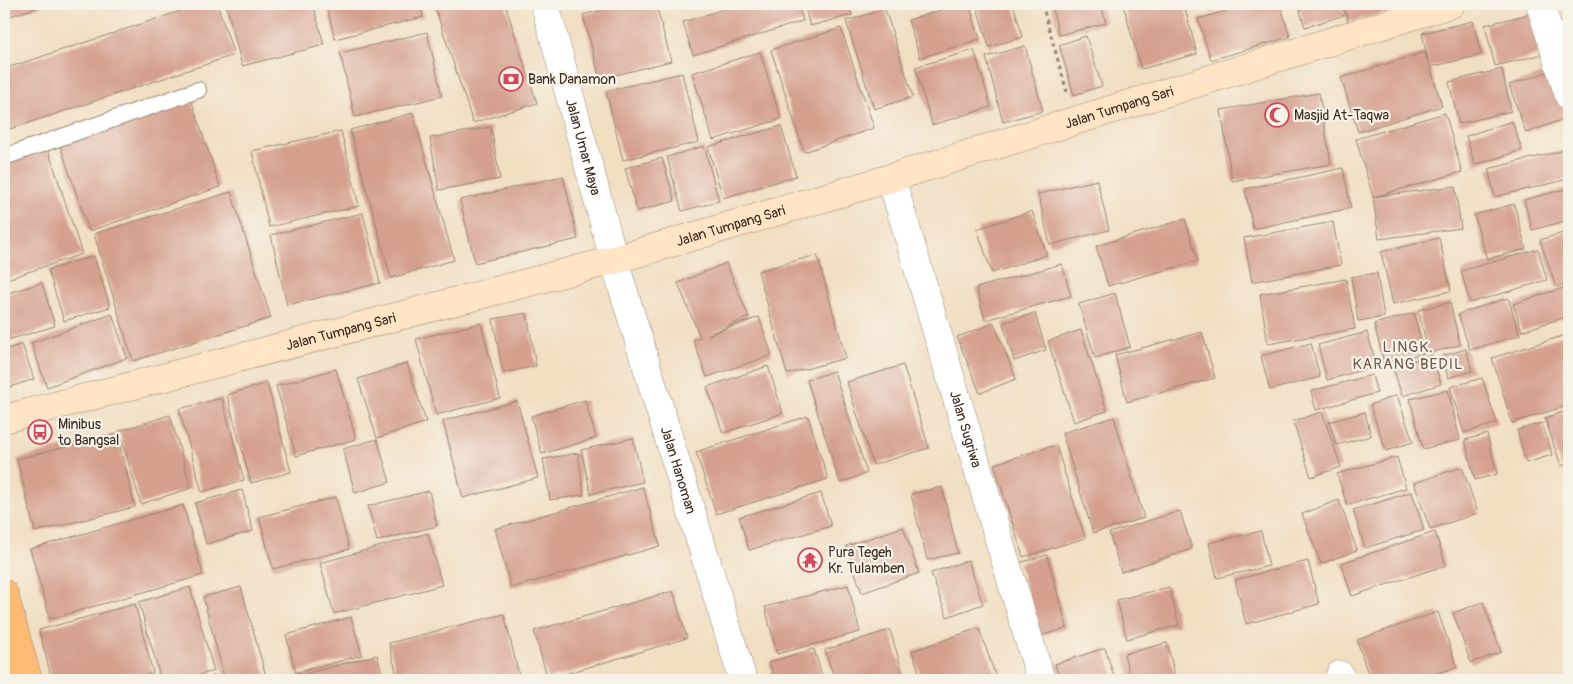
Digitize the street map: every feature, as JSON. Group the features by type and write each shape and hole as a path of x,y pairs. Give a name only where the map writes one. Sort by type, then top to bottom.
{"main road":[{"name":"Jalan Tumpang Sari","path":"4,419 614,260 1075,122 1451,4"},
{"path":"4,594 28,680"}],"street":[{"name":"Jalan Umar Maya","path":"545,4 614,260"},
{"path":"1540,4 1569,96"},
{"name":"Jalan Sugriwa","path":"891,178 1041,680"},
{"name":"Jalan Hanoman","path":"614,260 743,680"}],"lane":[{"path":"4,157 198,90"}],"path":[{"path":"1042,4 1075,122"}],"building":[{"path":"4,4 41,4 42,6 4,18"},
{"path":"202,4 217,4 234,55 4,131 4,69"},
{"path":"226,4 313,4 324,45 242,66"},
{"path":"326,4 420,4 423,17 335,39"},
{"path":"434,4 505,4 537,103 473,123"},
{"path":"576,4 591,4 577,8"},
{"path":"625,4 656,4 671,61 600,79 583,15"},
{"path":"683,4 702,4 685,9"},
{"path":"740,4 798,4 803,21 693,55 683,22"},
{"path":"804,4 849,4 852,15 810,26"},
{"path":"903,4 919,4 904,9"},
{"path":"961,4 969,4 980,39 920,58 908,20"},
{"path":"976,4 1013,4 1023,37 989,47"},
{"path":"1051,4 1101,4 1106,23 1059,35"},
{"path":"1123,4 1184,4 1197,54 1141,69"},
{"path":"1208,4 1232,4 1210,11"},
{"path":"1250,4 1280,4 1290,37 1211,60 1198,19"},
{"path":"1298,4 1342,4 1345,15 1305,27"},
{"path":"1344,4 1386,4 1388,12 1348,22"},
{"path":"885,9 913,97 874,109 846,21"},
{"path":"1541,11 1551,52 1495,66 1485,25"},
{"path":"1473,21 1481,55 1430,67 1442,106 1358,132 1341,78 1425,52 1429,65 1422,33"},
{"path":"841,28 874,128 804,152 771,50"},
{"path":"427,32 442,96 355,117 340,53"},
{"path":"1086,36 1102,86 1074,95 1059,45"},
{"path":"1025,46 1043,111 1003,122 986,57"},
{"path":"974,50 991,107 932,125 915,67"},
{"path":"760,52 781,119 713,140 692,73"},
{"path":"1502,69 1511,111 1459,124 1449,82"},
{"path":"1556,69 1569,107 1569,117 1526,133 1509,85"},
{"path":"682,73 699,142 623,160 606,91"},
{"path":"1319,93 1331,164 1232,181 1221,110"},
{"path":"191,99 220,187 89,231 59,142"},
{"path":"413,113 454,260 391,278 350,130"},
{"path":"1445,113 1462,172 1373,197 1356,139"},
{"path":"1512,121 1522,150 1475,165 1466,136"},
{"path":"781,126 796,176 723,198 708,147"},
{"path":"491,127 500,179 439,190 430,138"},
{"path":"341,131 359,206 269,227 252,151"},
{"path":"704,146 719,201 682,211 667,157"},
{"path":"48,149 82,254 4,280 4,163"},
{"path":"1569,149 1569,179 1495,197 1488,169"},
{"path":"662,158 675,201 637,211 625,168"},
{"path":"1343,168 1351,208 1253,229 1245,189"},
{"path":"563,176 578,239 475,263 460,200"},
{"path":"1097,180 1109,230 1050,245 1038,194"},
{"path":"1455,186 1461,228 1379,239 1373,197"},
{"path":"1569,188 1569,220 1532,230 1524,200"},
{"path":"231,192 271,318 133,361 94,234"},
{"path":"1514,204 1526,249 1487,259 1474,215"},
{"path":"1032,211 1047,255 992,273 977,229"},
{"path":"363,213 380,283 287,305 271,235"},
{"path":"1185,219 1198,261 1108,286 1096,246"},
{"path":"1333,222 1341,265 1252,282 1244,238"},
{"path":"1569,231 1569,283 1556,287 1540,240"},
{"path":"1439,238 1451,291 1393,304 1381,252"},
{"path":"1538,249 1547,280 1470,303 1461,271"},
{"path":"817,255 846,358 787,374 758,271"},
{"path":"94,256 110,307 64,321 48,270"},
{"path":"726,263 749,317 708,335 759,317 772,355 707,377 693,340 700,337 678,283"},
{"path":"1062,264 1071,296 985,320 976,288"},
{"path":"1377,273 1384,317 1358,321 1351,277"},
{"path":"1346,279 1355,329 1268,344 1260,294"},
{"path":"42,283 55,326 4,341 4,294"},
{"path":"1569,286 1569,316 1522,331 1513,304"},
{"path":"1115,293 1130,347 1095,358 1079,304"},
{"path":"1508,298 1520,335 1470,350 1458,314"},
{"path":"1450,302 1460,345 1429,353 1418,310"},
{"path":"527,313 536,366 503,373 493,319"},
{"path":"1035,313 1046,350 1014,361 1003,323"},
{"path":"1414,313 1424,353 1384,363 1374,324"},
{"path":"112,314 127,358 47,387 31,343"},
{"path":"481,323 500,398 436,415 416,339"},
{"path":"994,323 1016,379 980,393 957,337"},
{"path":"1081,330 1107,411 1074,422 1048,341"},
{"path":"1202,332 1215,378 1127,402 1115,355"},
{"path":"1367,332 1377,366 1327,380 1318,345"},
{"path":"1569,334 1569,405 1512,423 1492,358"},
{"path":"1311,343 1320,377 1270,390 1261,356"},
{"path":"22,344 34,379 4,389 4,350"},
{"path":"1466,349 1472,371 1448,378 1442,356"},
{"path":"1432,355 1441,384 1402,396 1393,367"},
{"path":"407,363 426,422 377,438 358,379"},
{"path":"903,365 929,448 873,465 847,382"},
{"path":"768,366 783,413 723,433 707,387"},
{"path":"336,369 356,439 296,456 276,386"},
{"path":"834,371 867,473 840,483 807,380"},
{"path":"1372,375 1377,393 1316,410 1311,391"},
{"path":"1482,378 1497,423 1464,433 1450,387"},
{"path":"267,383 291,472 251,483 227,395"},
{"path":"1448,390 1460,440 1423,449 1410,399"},
{"path":"1397,395 1413,442 1386,451 1370,405"},
{"path":"222,398 244,480 202,492 179,409"},
{"path":"585,400 596,438 542,454 531,416"},
{"path":"517,401 538,478 463,498 443,421"},
{"path":"1569,410 1569,463 1561,466 1545,418"},
{"path":"1322,412 1341,467 1311,477 1293,421"},
{"path":"1365,412 1371,436 1336,445 1329,422"},
{"path":"170,415 191,488 141,504 119,431"},
{"path":"808,416 828,479 716,514 696,452"},
{"path":"1114,417 1144,518 1093,533 1062,433"},
{"path":"1542,423 1552,455 1526,463 1517,430"},
{"path":"117,434 135,507 35,532 17,459"},
{"path":"1487,434 1497,474 1475,480 1465,440"},
{"path":"633,438 643,482 591,494 581,450"},
{"path":"377,439 390,482 355,493 343,449"},
{"path":"1056,445 1085,538 1023,557 994,464"},
{"path":"578,453 584,495 550,500 543,459"},
{"path":"1397,457 1406,488 1347,505 1337,474"},
{"path":"1462,467 1478,513 1430,529 1414,483"},
{"path":"643,487 660,546 511,588 495,529"},
{"path":"942,487 958,553 927,560 911,494"},
{"path":"242,490 253,531 206,544 195,503"},
{"path":"429,491 437,526 377,541 368,506"},
{"path":"1412,492 1424,530 1365,548 1353,510"},
{"path":"821,493 831,526 749,550 739,517"},
{"path":"336,497 349,549 273,569 259,517"},
{"path":"1339,500 1357,550 1321,564 1302,514"},
{"path":"183,505 203,575 50,619 30,549"},
{"path":"1180,511 1192,549 1121,572 1109,533"},
{"path":"903,527 919,573 862,593 846,546"},
{"path":"1261,531 1269,566 1217,578 1209,543"},
{"path":"1435,532 1446,565 1352,596 1341,563"},
{"path":"428,533 442,585 334,614 320,563"},
{"path":"1047,555 1067,628 1040,636 1019,563"},
{"path":"968,560 983,604 947,617 931,573"},
{"path":"1308,561 1319,604 1246,624 1235,580"},
{"path":"848,585 860,632 777,654 765,607"},
{"path":"190,587 214,671 183,680 161,680 139,602"},
{"path":"241,587 267,680 225,680 203,597"},
{"path":"1169,587 1179,625 1127,639 1117,600"},
{"path":"673,591 687,638 548,679 534,631"},
{"path":"1483,602 1501,652 1471,663 1453,613"},
{"path":"135,604 153,673 127,680 52,680 39,630"},
{"path":"1438,612 1457,667 1417,680 1370,680 1357,640"},
{"path":"504,614 519,675 499,680 398,680 389,643"},
{"path":"351,617 362,655 296,673 286,635"},
{"path":"979,628 996,677 985,680 922,680 912,651"},
{"path":"890,630 905,680 835,680 825,650"},
{"path":"1167,643 1176,680 1131,680 1124,654"},
{"path":"1105,648 1115,680 1060,680 1055,664"},
{"path":"814,649 823,680 774,680 769,662"},
{"path":"377,655 384,680 281,680"},
{"path":"216,675 217,680 201,680"}],"place":[{"name":"Bank Danamon","path":"511,79"},
{"name":"Masjid At-Taqwa","path":"1277,115"},
{"name":"Minibus to Bangsal","path":"40,432"},
{"name":"Pura Tegeh Kr. Tulamben","path":"810,560"}],"district":[{"name":"LINGK. KARANG BEDIL","path":"1408,356"}]}
